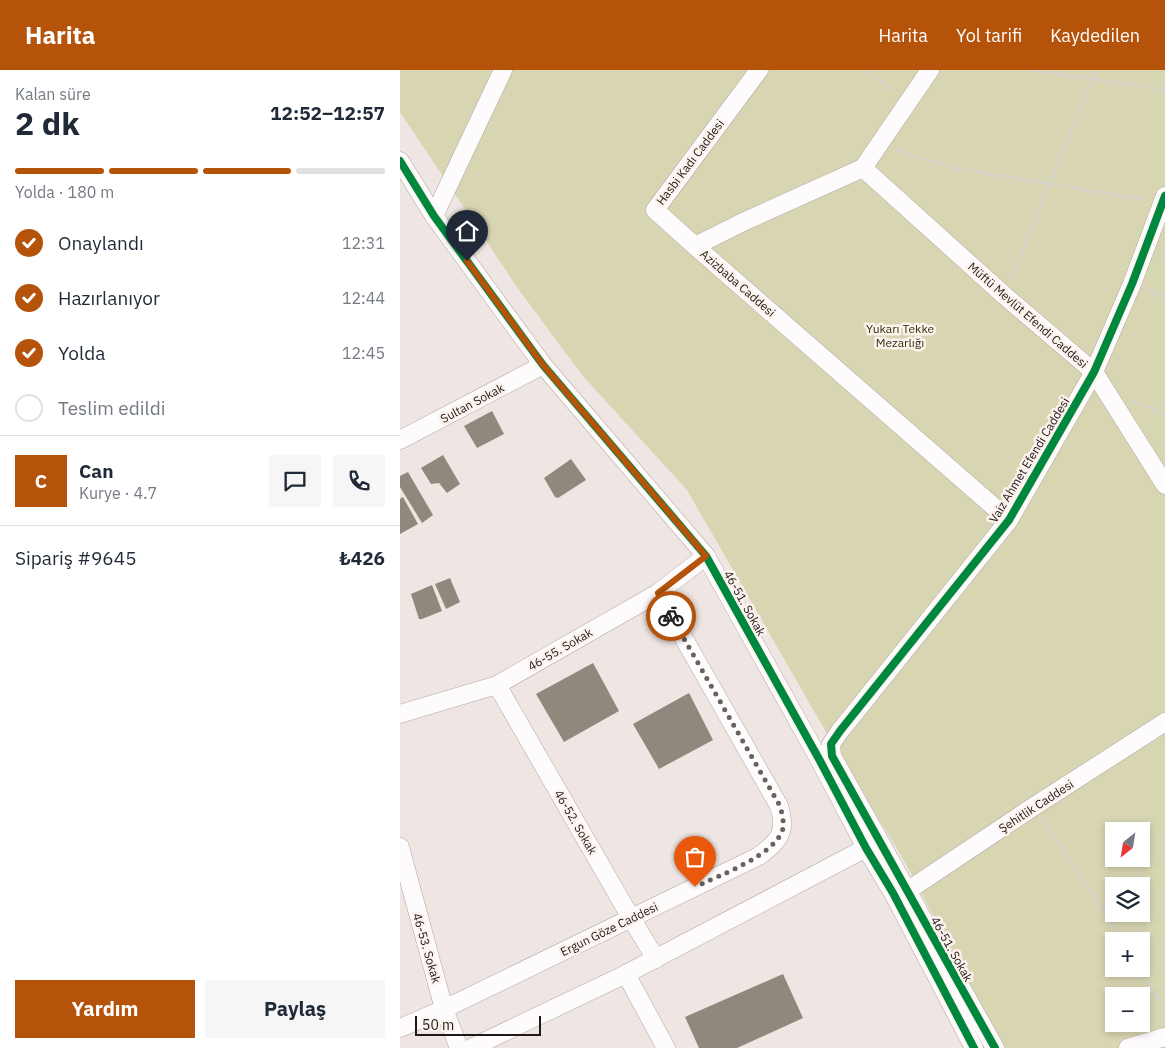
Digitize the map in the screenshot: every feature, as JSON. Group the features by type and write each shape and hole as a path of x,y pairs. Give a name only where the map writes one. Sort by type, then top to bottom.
{"street":[{"path":"434,216 503,70"},
{"name":"Hasbi Kadı Caddesi","path":"696,246 655,210 759,70"},
{"path":"863,168 930,70"},
{"name":"46-51. Sokak","path":"400,161 434,216 543,365 706,556 866,848 893,892 974,1048"},
{"name":"Azizbaba Caddesi","path":"863,168 743,222 696,246 1009,520"},
{"name":"Müftü Mevlüt Efendi Caddesi","path":"863,168 1005,296 1094,372 1165,485"},
{"name":"Vaiz Ahmet Efendi Caddesi","path":"832,756 831,744 840,730 1009,520 1094,372 1132,284 1164,199"},
{"name":"Sultan Sokak","path":"400,440 543,365"},
{"name":"46-55. Sokak","path":"400,714 497,685 658,593 706,556"},
{"name":"Ergun Göze Caddesi","path":"400,1028 444,1009 760,856 779,837 783,829 780,806 658,593"},
{"name":"46-52. Sokak","path":"497,685 656,959"},
{"name":"Şehitlik Caddesi","path":"907,891 1165,722"},
{"name":"46-51. Sokak","path":"832,756 995,1048"},
{"name":"46-53. Sokak","path":"400,847 444,1009 459,1048"},
{"path":"471,1048 656,959 866,848"},
{"path":"626,974 666,1048"},
{"path":"1128,1048 1165,1036"}],"path":[{"path":"863,70 909,99"},
{"path":"1031,70 1165,90"},
{"path":"1005,296 1096,70"},
{"path":"878,145 954,168 1050,184 1164,199"},
{"path":"1033,807 1094,893 1118,932"},
{"path":"1145,977 1165,1012"}],"green space":[{"name":"Yukarı Tekke Mezarlığı","path":"400,70 1165,70 1165,1048 1002,1048 906,864 834,746 687,490 582,375 519,290 400,112"}],"building":[{"path":"492,411 504,434 477,448 464,426"},
{"path":"443,455 460,484 447,493 439,483 431,484 421,468"},
{"path":"571,459 586,480 558,498 555,497 544,478"},
{"path":"408,472 433,515 422,523 400,487 400,476"},
{"path":"403,497 418,524 400,534 400,499"},
{"path":"450,578 460,602 446,609 435,584"},
{"path":"432,585 442,611 419,619 411,594"},
{"path":"593,663 619,711 564,742 536,694"},
{"path":"689,693 713,740 659,769 633,724"},
{"path":"783,974 803,1018 737,1048 699,1048 685,1017"}],"cycle path":[{"path":"400,161 434,216 543,365 706,556 819,759 866,848 893,893 974,1048"},
{"path":"995,1048 832,756 831,744 1009,520 1094,372 1132,284 1165,196"}],"way so far":[{"path":"671,616 780,806 783,818 783,829 779,837 760,856 695,887"}],"route":[{"path":"467,261 543,365 706,556 658,593 671,616"}]}
